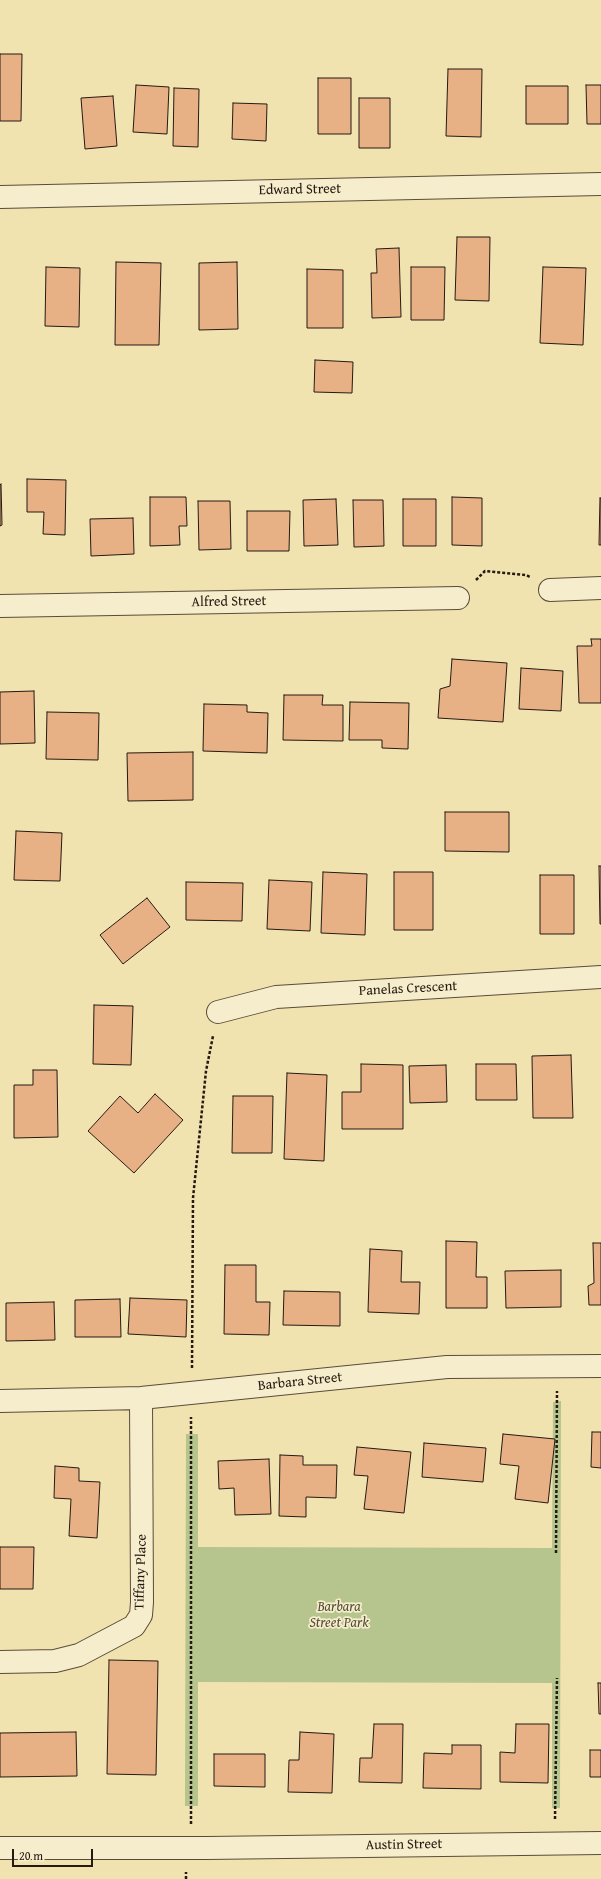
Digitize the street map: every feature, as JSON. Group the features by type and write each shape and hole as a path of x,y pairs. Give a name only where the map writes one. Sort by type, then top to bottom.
{"street":[{"name":"Edward Street","path":"0,197 601,184"},
{"path":"550,590 601,588"},
{"name":"Alfred Street","path":"0,606 458,598"},
{"name":"Panelas Crescent","path":"218,1012 276,997 601,977"},
{"name":"Barbara Street","path":"0,1401 141,1398 447,1367 601,1366"},
{"name":"Tiffany Place","path":"0,1662 55,1661 79,1655 134,1626 140,1615 142,1602 141,1398"},
{"name":"Austin Street","path":"0,1848 208,1848 601,1843"}],"path":[{"path":"458,598 485,571 526,575 550,590"},
{"path":"186,1879 186,1848 191,1830 191,1394 193,1198 206,1071 218,1012"},
{"path":"556,1553 557,1366"},
{"path":"555,1843 557,1678"}],"green space":[{"name":"Barbara Street Park","path":"561,1401 560,1808 552,1808 552,1683 198,1682 198,1806 185,1806 186,1434 198,1434 198,1547 552,1548 553,1402"}],"building":[{"path":"0,54 22,54 21,121 0,121"},
{"path":"448,69 482,69 481,137 446,136"},
{"path":"318,78 351,78 351,134 318,134"},
{"path":"136,85 169,87 167,134 133,132"},
{"path":"586,85 601,85 601,124 587,124"},
{"path":"526,86 568,86 568,124 526,124"},
{"path":"174,88 199,89 198,147 173,146"},
{"path":"113,96 117,146 85,149 81,98"},
{"path":"359,98 390,98 390,148 359,148"},
{"path":"233,103 267,104 266,141 232,139"},
{"path":"457,237 490,237 489,301 455,300"},
{"path":"399,248 401,317 372,318 371,273 377,273 376,249"},
{"path":"116,262 161,263 159,345 115,345"},
{"path":"237,262 238,329 199,330 199,263"},
{"path":"46,267 80,268 79,327 45,326"},
{"path":"411,267 445,267 444,320 411,320"},
{"path":"543,267 586,268 583,345 540,343"},
{"path":"307,269 343,270 343,328 307,328"},
{"path":"315,360 353,362 352,393 314,392"},
{"path":"27,479 66,480 65,535 43,534 44,512 27,512"},
{"path":"1,484 2,525 0,526 0,485"},
{"path":"150,497 186,497 187,526 179,526 180,545 150,546"},
{"path":"452,497 482,498 482,546 452,545"},
{"path":"600,498 601,545 599,545"},
{"path":"336,499 338,545 304,546 303,500"},
{"path":"403,499 436,499 436,546 403,546"},
{"path":"353,500 383,500 384,546 354,547"},
{"path":"198,501 230,501 231,549 199,550"},
{"path":"247,511 290,511 289,551 247,551"},
{"path":"133,518 134,554 91,556 90,519"},
{"path":"591,639 601,639 601,703 579,703 577,646 592,646"},
{"path":"452,659 507,663 503,722 438,718 440,689 450,686"},
{"path":"521,668 563,671 561,711 519,709"},
{"path":"34,691 35,743 0,744 0,692"},
{"path":"284,695 323,695 322,705 343,705 343,741 283,740"},
{"path":"350,702 409,703 408,749 382,748 382,740 349,740"},
{"path":"204,704 247,705 247,712 268,713 267,753 203,751"},
{"path":"47,712 99,713 98,760 46,759"},
{"path":"193,752 193,800 128,801 127,753"},
{"path":"445,812 509,812 509,852 445,851"},
{"path":"16,831 62,833 60,881 14,880"},
{"path":"599,866 601,866 601,924 600,924"},
{"path":"323,872 367,874 365,935 321,933"},
{"path":"394,872 433,872 433,930 394,930"},
{"path":"540,875 574,875 574,934 540,934"},
{"path":"269,880 312,882 310,931 267,929"},
{"path":"186,882 243,883 242,921 186,920"},
{"path":"147,898 170,927 123,964 100,935"},
{"path":"94,1005 133,1006 131,1065 93,1064"},
{"path":"571,1055 573,1118 533,1118 532,1056"},
{"path":"361,1064 403,1065 403,1129 342,1129 342,1092 361,1092"},
{"path":"476,1064 516,1064 517,1100 476,1100"},
{"path":"446,1065 447,1102 410,1103 409,1066"},
{"path":"33,1070 57,1070 58,1137 14,1138 14,1085 33,1085"},
{"path":"287,1073 327,1075 324,1161 284,1159"},
{"path":"155,1094 183,1120 134,1173 88,1131 120,1096 138,1113"},
{"path":"233,1096 273,1096 272,1153 232,1153"},
{"path":"446,1241 477,1242 476,1277 487,1277 487,1308 446,1308"},
{"path":"593,1243 601,1243 601,1305 589,1305 588,1286 594,1283"},
{"path":"370,1249 402,1251 401,1282 420,1282 419,1314 368,1312"},
{"path":"225,1265 256,1265 256,1302 270,1302 269,1335 224,1334"},
{"path":"561,1270 561,1307 506,1308 505,1271"},
{"path":"284,1291 340,1292 340,1326 283,1325"},
{"path":"130,1298 187,1300 186,1337 128,1334"},
{"path":"120,1299 121,1337 75,1337 75,1300"},
{"path":"54,1302 55,1340 6,1341 6,1303"},
{"path":"592,1432 601,1432 601,1468 591,1467"},
{"path":"503,1434 555,1439 548,1503 515,1499 519,1466 500,1464"},
{"path":"424,1443 486,1448 483,1482 422,1477"},
{"path":"357,1447 411,1452 404,1513 364,1509 368,1476 354,1475"},
{"path":"280,1455 303,1456 303,1465 337,1465 336,1498 306,1497 306,1517 279,1516"},
{"path":"269,1459 271,1514 235,1515 234,1488 219,1489 218,1461"},
{"path":"55,1466 79,1468 79,1481 100,1482 97,1538 69,1536 71,1499 54,1498"},
{"path":"0,1547 34,1547 33,1589 0,1589"},
{"path":"109,1660 158,1661 156,1775 107,1774"},
{"path":"598,1683 601,1683 601,1714 599,1714"},
{"path":"374,1724 403,1724 402,1783 359,1782 360,1758 372,1758"},
{"path":"516,1724 549,1724 548,1783 500,1782 500,1752 515,1753"},
{"path":"76,1732 77,1776 0,1777 0,1733"},
{"path":"300,1732 334,1734 332,1793 288,1792 289,1760 299,1760"},
{"path":"452,1745 481,1745 481,1789 423,1788 424,1753 452,1754"},
{"path":"590,1750 601,1750 601,1777 590,1777"},
{"path":"214,1754 265,1754 265,1787 214,1786"}]}
